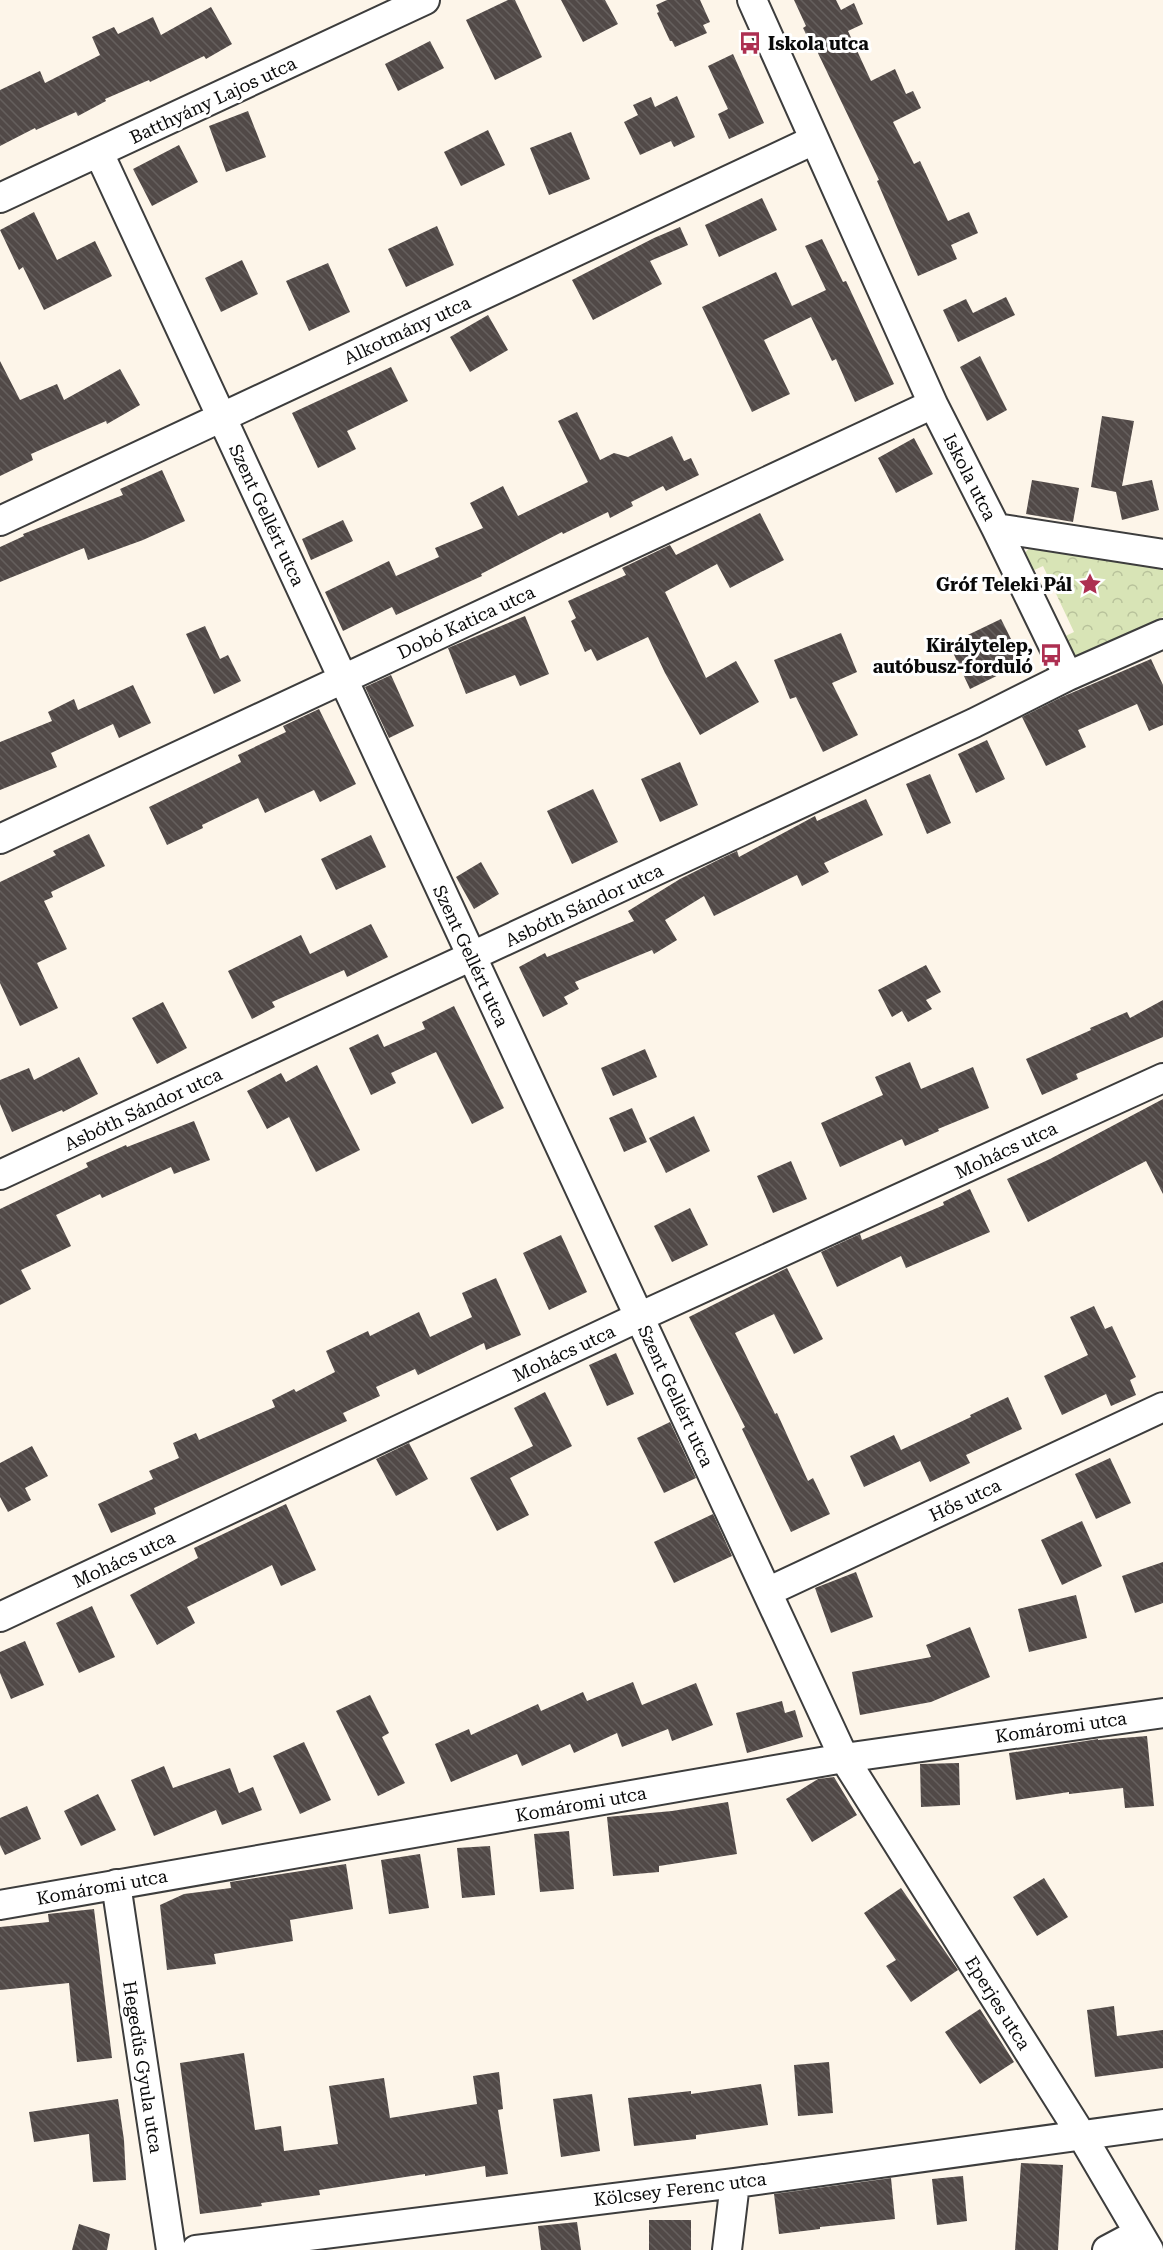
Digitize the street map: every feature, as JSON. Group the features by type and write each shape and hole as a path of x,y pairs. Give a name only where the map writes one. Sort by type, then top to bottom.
{"street":[{"name":"Batthyány Lajos utca","path":"0,198 425,0"},
{"name":"Iskola utca","path":"752,0 933,404 1068,676"},
{"name":"Alkotmány utca","path":"0,521 814,140"},
{"name":"Szent Gellért utca","path":"99,153 844,1758"},
{"name":"Dobó Katica utca","path":"0,839 933,404"},
{"path":"996,528 1163,554"},
{"name":"Asbóth Sándor utca","path":"0,1175 472,958 974,723 1068,676 1163,634"},
{"name":"Mohács utca","path":"0,1617 639,1317 1163,1078"},
{"name":"Hős utca","path":"767,1592 1163,1407"},
{"name":"Komáromi utca","path":"0,1905 844,1758 1163,1713"},
{"name":"Eperjes utca","path":"844,1758 1082,2136 1144,2242"},
{"name":"Hegedűs Gyula utca","path":"116,1884 171,2250"},
{"name":"Kölcsey Ferenc utca","path":"196,2250 735,2183 1163,2124"},
{"path":"727,2250 735,2183"},
{"path":"1107,2250 1144,2242"}],"green space":[{"path":"1031,546 1163,565 1163,617 1091,654 1080,656 1072,654 1059,639 1074,632 1043,566 1028,573 1024,554"}],"building":[{"path":"508,0 515,0 542,57 495,80 466,20"},
{"path":"561,0 605,0 618,24 583,42"},
{"path":"667,0 700,0 710,22 703,25 707,33 675,47 657,13 659,12 656,5"},
{"path":"794,0 836,0 841,10 854,3 863,24 848,31 871,81 895,69 906,94 913,91 921,108 893,122 914,164 920,161 948,221 969,212 978,233 951,245 957,259 918,276 877,181 879,180 815,47 813,48 803,28 806,26"},
{"path":"211,7 232,44 206,59 204,56 150,82 149,80 105,99 106,101 78,116 76,112 36,130 35,128 0,146 0,90 40,71 45,83 100,55 92,37 114,27 118,34 153,17 161,35"},
{"path":"430,41 444,68 398,91 385,64"},
{"path":"733,54 764,123 729,139 718,114 728,109 708,66"},
{"path":"677,96 695,137 674,147 671,141 640,155 624,122 638,115 633,105 651,97 655,107"},
{"path":"248,111 266,157 226,172 209,126"},
{"path":"488,130 505,165 461,186 444,152"},
{"path":"571,132 590,179 549,195 530,148"},
{"path":"179,145 198,182 152,206 133,169"},
{"path":"762,198 777,230 719,257 705,225"},
{"path":"34,212 57,260 95,241 112,276 44,310 23,267 19,270 0,230"},
{"path":"437,226 454,265 406,287 388,249"},
{"path":"680,227 688,245 650,261 662,284 593,320 572,280"},
{"path":"822,239 843,282 846,281 894,384 855,402 836,359 832,361 811,317 764,340 790,394 752,412 702,307 776,272 792,306 826,290 805,246"},
{"path":"242,260 258,294 221,312 205,278"},
{"path":"328,263 350,312 309,331 286,281"},
{"path":"1006,297 1015,315 958,342 943,310 966,299 973,313"},
{"path":"488,315 508,350 470,372 450,337"},
{"path":"980,356 1007,410 987,421 960,367"},
{"path":"0,361 20,400 57,384 64,400 120,369 140,405 107,424 106,421 31,454 33,460 0,476"},
{"path":"391,367 408,401 347,431 356,449 318,468 292,413"},
{"path":"577,412 600,460 614,453 628,457 672,436 684,461 691,458 699,475 666,491 663,486 631,502 633,506 610,518 608,512 563,534 562,532 481,574 482,576 396,615 392,607 343,631 325,592 389,561 396,576 439,557 435,548 483,528 470,503 503,486 518,516 588,482 558,421"},
{"path":"1102,416 1134,421 1122,486 1152,480 1159,510 1122,520 1116,492 1091,487"},
{"path":"914,438 933,474 896,493 878,458"},
{"path":"162,470 185,521 143,540 88,560 84,548 0,582 0,547 24,536 23,534 123,495 120,489"},
{"path":"1032,480 1079,488 1073,522 1026,514"},
{"path":"760,513 784,560 730,588 717,564 665,592 706,678 736,661 759,702 700,735 665,673 648,637 597,661 591,649 585,652 571,621 576,618 568,601 626,575 622,568 670,545 676,555"},
{"path":"343,520 353,541 311,560 302,539"},
{"path":"525,616 549,674 520,686 515,675 466,694 448,648"},
{"path":"1001,619 1023,663 970,689 949,644"},
{"path":"205,626 220,659 228,655 241,681 214,694 186,634"},
{"path":"841,633 857,672 832,683 858,735 823,752 796,697 790,699 774,660"},
{"path":"1151,659 1163,685 1163,725 1149,731 1137,704 1078,730 1086,747 1046,766 1022,717 1062,697"},
{"path":"391,675 414,726 389,738 365,687"},
{"path":"133,685 151,723 119,738 113,724 51,753 57,767 0,790 0,742 52,721 48,712 74,699 78,710"},
{"path":"319,709 356,784 320,802 314,790 265,813 258,798 167,845 149,807 241,762 238,755 286,732 283,726"},
{"path":"987,740 1005,779 976,793 958,754"},
{"path":"680,762 698,805 660,822 641,779"},
{"path":"930,774 951,823 927,834 906,784"},
{"path":"593,789 618,842 572,864 547,811"},
{"path":"866,799 883,835 824,863 829,872 802,886 797,875 714,916 704,896 665,920 677,940 654,954 652,950 575,982 579,989 564,997 568,1004 543,1017 519,967 545,953 547,957 634,921 628,911 680,879 718,860 737,851 739,857 815,816 817,821"},
{"path":"89,834 105,866 51,892 53,897 44,901 67,949 37,963 58,1008 20,1026 0,983 0,882 56,855 53,851"},
{"path":"371,835 386,867 336,890 321,859"},
{"path":"481,862 499,894 474,909 456,877"},
{"path":"371,924 388,957 347,977 344,970 272,1002 275,1007 252,1019 228,971 301,935 310,954"},
{"path":"926,965 941,992 926,1000 932,1009 908,1022 902,1011 892,1017 878,990"},
{"path":"1163,1000 1163,1037 1076,1074 1078,1079 1042,1095 1026,1059 1127,1012 1130,1018"},
{"path":"163,1002 187,1048 157,1064 132,1018"},
{"path":"454,1006 504,1108 472,1124 436,1052 391,1073 396,1083 371,1095 349,1048 378,1034 384,1047 425,1029 422,1022"},
{"path":"645,1049 657,1077 613,1096 601,1068"},
{"path":"79,1057 98,1094 63,1112 62,1110 12,1132 0,1104 0,1080 29,1068 34,1080"},
{"path":"910,1062 921,1089 973,1067 989,1108 938,1129 939,1131 905,1146 902,1139 840,1167 821,1123 883,1095 875,1077"},
{"path":"317,1065 360,1150 316,1172 289,1117 267,1129 247,1091 281,1073 286,1082"},
{"path":"1163,1099 1163,1194 1146,1161 1028,1222 1007,1179 1050,1159"},
{"path":"632,1108 647,1142 624,1152 609,1118"},
{"path":"694,1116 710,1151 666,1173 649,1138"},
{"path":"194,1121 210,1160 174,1174 171,1167 102,1198 100,1194 56,1215 71,1246 21,1270 31,1289 0,1305 0,1209 88,1167 86,1163 126,1145 127,1147"},
{"path":"791,1161 807,1199 773,1213 757,1176"},
{"path":"970,1189 990,1232 906,1268 901,1256 837,1287 821,1252 860,1234 862,1240 944,1205 943,1202"},
{"path":"690,1208 708,1245 672,1262 654,1226"},
{"path":"561,1235 587,1292 549,1310 523,1253"},
{"path":"787,1268 823,1339 794,1354 774,1314 735,1333 775,1414 777,1413 808,1481 813,1478 830,1514 791,1532 742,1429 745,1427 689,1317"},
{"path":"496,1278 521,1335 486,1350 484,1343 418,1375 415,1369 376,1387 380,1396 343,1413 347,1421 154,1508 156,1514 111,1533 98,1504 153,1479 149,1471 179,1458 173,1443 196,1433 199,1440 275,1407 272,1400 294,1389 296,1392 335,1372 326,1351 368,1331 370,1336 419,1312 430,1337 472,1317 462,1293"},
{"path":"1094,1306 1105,1329 1112,1326 1136,1377 1130,1380 1136,1395 1111,1406 1106,1394 1062,1415 1044,1376 1088,1355 1070,1317"},
{"path":"616,1353 634,1394 607,1406 589,1365"},
{"path":"545,1392 572,1446 510,1478 529,1515 497,1531 470,1478 533,1446 514,1408"},
{"path":"1008,1397 1022,1429 966,1455 970,1463 930,1482 920,1461 864,1487 850,1456 894,1435 901,1450"},
{"path":"670,1422 696,1478 664,1493 637,1438"},
{"path":"409,1443 428,1479 396,1496 376,1459"},
{"path":"32,1446 48,1476 25,1488 31,1500 8,1512 0,1497 0,1463"},
{"path":"1110,1458 1131,1503 1096,1519 1075,1474"},
{"path":"286,1504 316,1570 281,1586 272,1565 187,1607 195,1623 157,1645 130,1595 198,1558 194,1548"},
{"path":"713,1514 732,1556 674,1583 654,1542"},
{"path":"1082,1521 1102,1566 1062,1585 1041,1540"},
{"path":"1163,1562 1163,1603 1135,1613 1122,1576"},
{"path":"856,1572 873,1617 831,1633 815,1588"},
{"path":"1076,1595 1087,1638 1029,1652 1018,1609"},
{"path":"92,1606 115,1657 79,1673 56,1623"},
{"path":"970,1627 990,1677 931,1702 860,1715 852,1672 931,1657 926,1645"},
{"path":"25,1641 44,1685 11,1699 0,1673 0,1652"},
{"path":"633,1682 642,1705 696,1683 713,1725 672,1741 668,1729 622,1747 617,1733 574,1753 570,1744 522,1766 517,1754 451,1782 435,1744 469,1729 471,1735 538,1704 541,1711 583,1692 587,1701"},
{"path":"370,1695 389,1733 382,1737 405,1783 378,1796 336,1711"},
{"path":"782,1701 785,1713 795,1710 803,1737 747,1753 736,1713"},
{"path":"1147,1736 1154,1806 1125,1808 1123,1788 1069,1794 1069,1792 1016,1800 1009,1753 1098,1739"},
{"path":"304,1742 331,1800 300,1814 273,1756"},
{"path":"959,1763 960,1805 921,1807 920,1764"},
{"path":"164,1766 173,1788 230,1768 239,1793 253,1787 262,1810 222,1825 216,1810 154,1836 131,1780"},
{"path":"834,1777 857,1815 812,1842 786,1799 818,1779"},
{"path":"98,1794 116,1830 81,1846 64,1811"},
{"path":"728,1802 737,1854 659,1866 659,1872 613,1876 607,1817 672,1811"},
{"path":"27,1806 41,1839 5,1855 0,1845 0,1818"},
{"path":"569,1831 574,1889 540,1892 534,1834"},
{"path":"490,1846 495,1895 462,1898 457,1848"},
{"path":"420,1854 429,1908 389,1914 381,1860"},
{"path":"346,1864 353,1909 290,1920 293,1941 214,1954 216,1964 167,1970 160,1905 184,1894 231,1888 230,1882"},
{"path":"1044,1878 1068,1917 1037,1936 1013,1897"},
{"path":"901,1888 958,1970 911,2002 886,1966 896,1960 864,1913"},
{"path":"94,1909 112,2058 77,2062 69,1983 0,1990 0,1927 49,1922 48,1914"},
{"path":"1114,2006 1117,2036 1163,2030 1163,2068 1095,2077 1087,2010"},
{"path":"980,2009 1014,2062 980,2084 945,2032"},
{"path":"244,2053 255,2130 281,2126 284,2151 338,2144 329,2086 384,2078 390,2118 477,2104 473,2076 499,2072 503,2109 498,2110 508,2174 486,2177 485,2166 319,2190 320,2195 200,2214 180,2063"},
{"path":"829,2062 833,2113 798,2116 794,2065"},
{"path":"761,2084 768,2125 696,2135 696,2139 634,2146 628,2098 691,2091 691,2094"},
{"path":"592,2094 600,2151 561,2157 553,2099"},
{"path":"118,2099 124,2140 126,2180 93,2182 89,2134 34,2142 29,2112"},
{"path":"1021,2163 1063,2165 1058,2250 1015,2250"},
{"path":"963,2176 967,2221 937,2225 932,2179"},
{"path":"891,2178 895,2219 779,2234 774,2194"},
{"path":"649,2220 691,2220 691,2250 649,2250"},
{"path":"577,2222 581,2250 541,2250 538,2226"},
{"path":"79,2224 110,2234 107,2250 72,2250"}],"place":[{"name":"Iskola utca","path":"750,43"},
{"name":"Gróf Teleki Pál","path":"1090,584"},
{"name":"Királytelep, autóbusz-forduló","path":"1051,655"}]}
